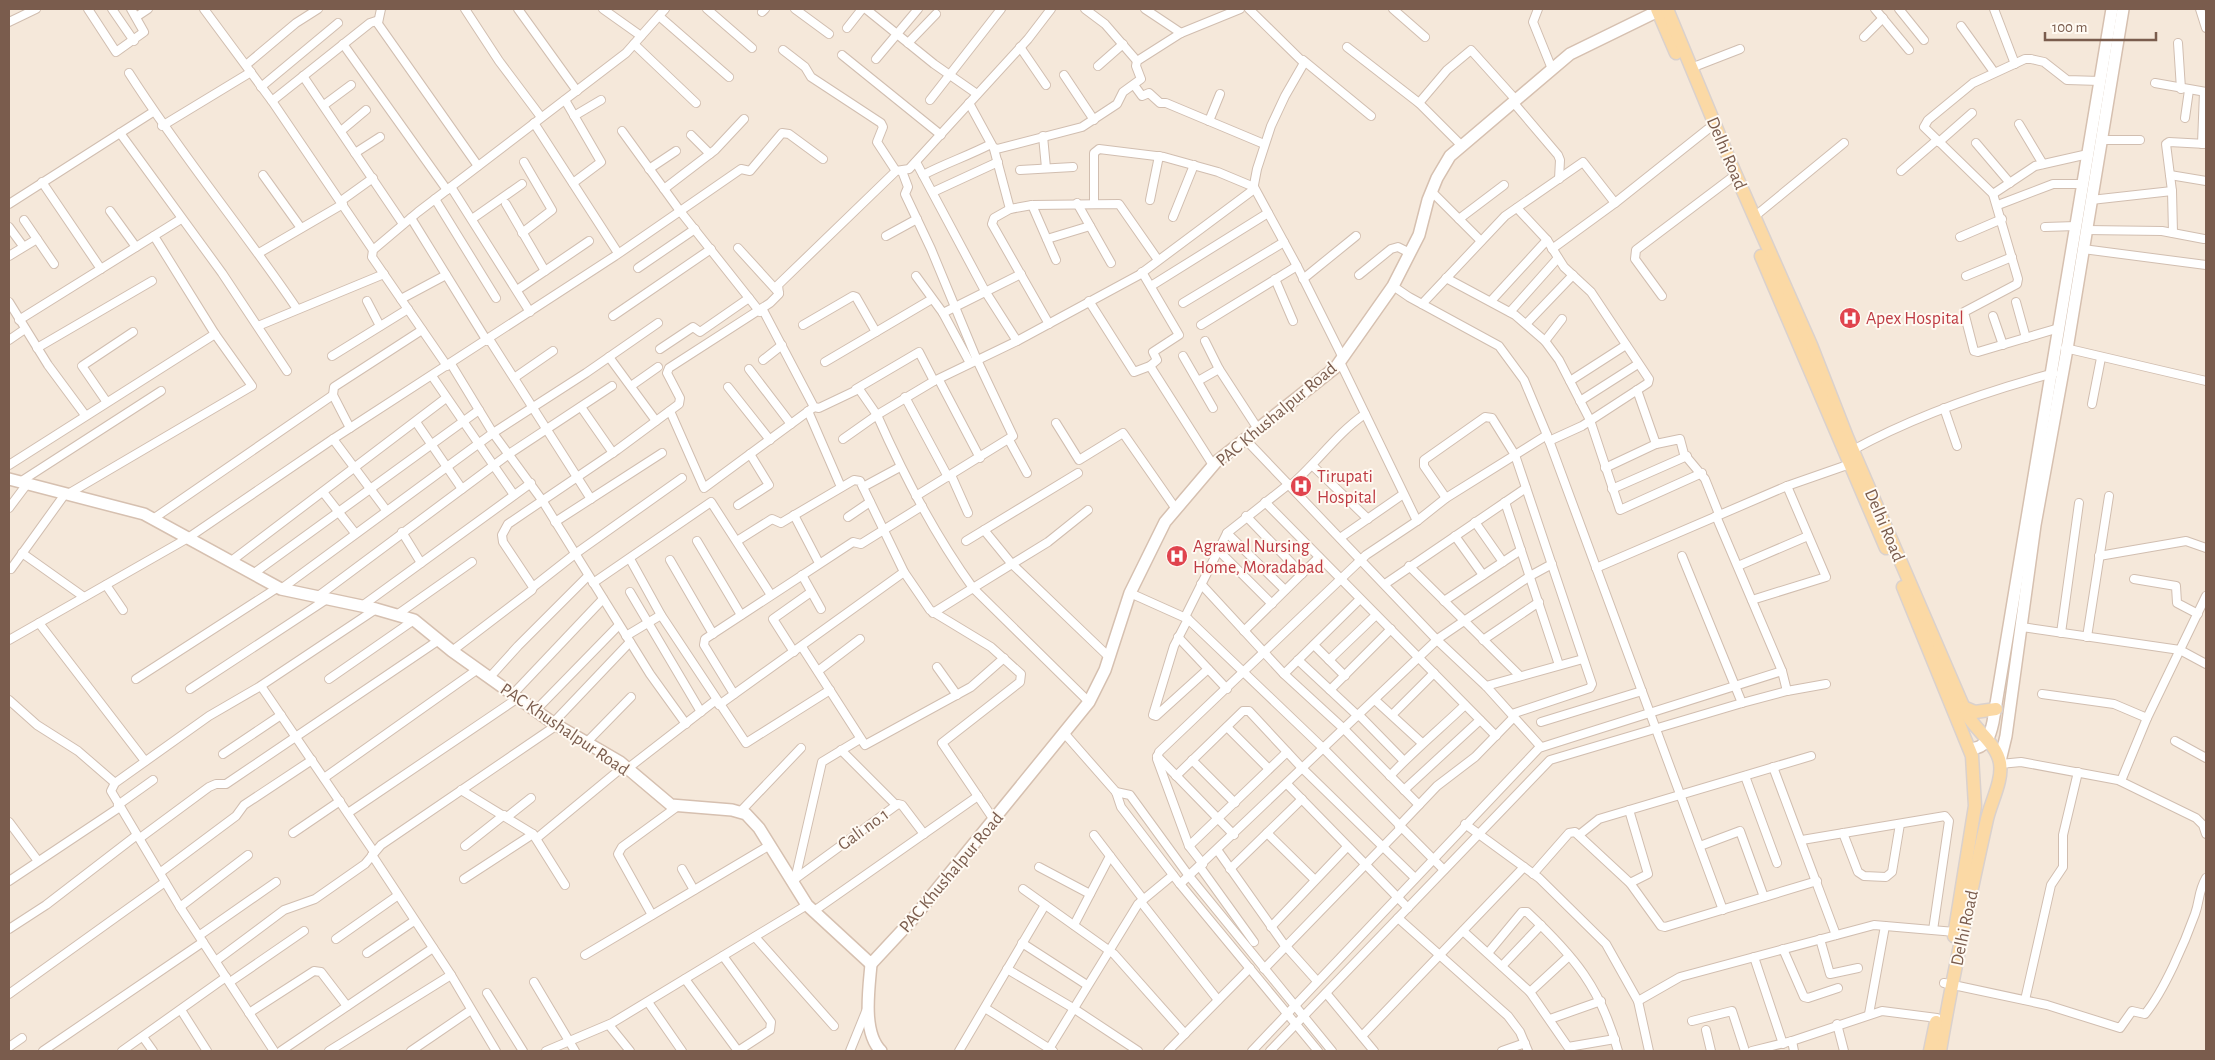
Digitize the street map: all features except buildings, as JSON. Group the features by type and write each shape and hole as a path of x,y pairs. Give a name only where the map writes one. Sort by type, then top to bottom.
{"main road":[{"path":"1970,749 1977,748 1987,741 1996,709 2051,374 2061,348 2083,249 2081,228 2083,184 2112,9"},
{"path":"2000,762 2006,736 2035,525 2063,371 2059,328 2081,228 2091,200 2123,9"},
{"name":"PAC Khushalpur Road","path":"870,964 911,921 1065,734 1089,702 1109,657 1130,593 1165,522 1213,465 1341,360 1393,286 1419,235 1431,191 1450,156 1570,54 1661,10"},
{"path":"1661,10 1708,129 1851,458 1970,749 1976,792 1970,840 1948,984 1937,1018 1930,1051"},
{"name":"Delhi Road","path":"1661,10 1691,68 1811,345 1851,458 1963,707 1973,726 1987,741 2000,762 1948,984 1940,1051"},
{"name":"PAC Khushalpur Road","path":"19,482 144,514 279,588 398,614 414,620 452,650 555,724 626,768 663,799 678,806 740,812"},
{"path":"1963,707 1975,712 1996,709"},
{"path":"1976,792 1994,793"},
{"path":"740,812 746,814 759,828 811,908 870,964 867,1009 874,1042 881,1051"}],"street":[{"path":"9,22 36,9"},
{"path":"88,9 114,50 119,51 144,32 131,9"},
{"path":"112,9 134,41"},
{"path":"136,17 148,9"},
{"path":"204,9 272,101 373,250"},
{"path":"162,126 246,65 296,23 318,9"},
{"path":"381,9 378,22 478,166"},
{"path":"466,9 499,61 542,117"},
{"path":"518,9 577,91"},
{"path":"604,9 642,36"},
{"path":"665,9 626,53 403,224 373,250 372,256 422,330 449,365 493,433 542,500 628,639 686,724"},
{"path":"707,9 752,48"},
{"path":"795,9 829,34"},
{"path":"847,28 864,9 977,94"},
{"path":"876,59 918,9"},
{"path":"930,100 1001,9"},
{"path":"779,294 778,285 899,171 909,169 941,136 1051,9"},
{"path":"923,175 953,159 959,160 992,146 1082,127 1117,104 1123,92 1141,79 1136,66 1137,61 1105,24 1085,9"},
{"path":"1145,9 1181,32"},
{"path":"1137,61 1181,32 1236,9"},
{"path":"1249,9 1303,60 1371,116"},
{"path":"1393,9 1425,37"},
{"path":"1538,9 1533,22 1552,69"},
{"path":"1875,9 1909,50"},
{"path":"1899,9 1924,40"},
{"path":"1994,9 2015,64"},
{"path":"2200,9 2206,28"},
{"path":"908,43 936,14"},
{"path":"659,16 729,77"},
{"path":"1864,37 1883,18"},
{"path":"272,101 370,23 378,22"},
{"path":"261,87 338,23"},
{"path":"1961,26 1994,72"},
{"path":"2178,43 2185,89 2185,118"},
{"path":"343,44 472,219 530,312"},
{"path":"634,44 696,103"},
{"path":"1098,66 1123,44"},
{"path":"1020,47 1046,86"},
{"path":"1347,47 1419,103 1462,146"},
{"path":"1691,68 1740,49"},
{"path":"783,50 805,67 811,77 883,127 877,142 899,171 908,187 905,194 954,306 973,362"},
{"path":"1419,103 1446,70 1471,50 1558,155 1560,160 1559,178"},
{"path":"842,55 941,136"},
{"path":"843,439 877,415 937,380 1017,342 1142,272 1249,195 1254,187 1264,144 1285,96 1303,67 1303,60"},
{"path":"2059,328 2003,346 1978,352 1974,351 1964,312 2017,284 2018,279 1998,205 1993,194 1925,130 1926,123 1962,91 1994,72 2025,60 2037,60 2052,67 2067,80 2100,81"},
{"path":"129,73 162,126 259,253 297,309"},
{"path":"1064,75 1094,120"},
{"path":"303,76 403,224"},
{"path":"2155,83 2205,92 2204,144 2169,142 2166,144 2172,191 2173,233"},
{"path":"324,105 350,85"},
{"path":"1134,85 1142,96 1149,93 1160,104 1166,103 1264,144"},
{"path":"1209,121 1220,94"},
{"path":"565,100 601,162 573,183"},
{"path":"574,116 601,100"},
{"path":"969,104 992,146 1010,209"},
{"path":"341,131 366,110"},
{"path":"9,204 154,112"},
{"path":"1901,171 1972,113"},
{"path":"664,189 710,154 744,119"},
{"path":"534,123 618,253"},
{"path":"2019,124 2043,164"},
{"path":"1552,249 1615,203 1708,129"},
{"path":"622,131 680,211 761,311 782,346 811,409 841,487"},
{"path":"120,133 180,219 222,273 287,372"},
{"path":"10,638 188,538 333,439 488,340 742,169 750,170 782,133 789,134 823,160"},
{"path":"691,135 710,154"},
{"path":"355,153 380,136"},
{"path":"1043,136 1046,168"},
{"path":"2102,140 2140,140"},
{"path":"1754,217 1844,143"},
{"path":"1976,143 2010,183"},
{"path":"1094,203 1096,150 1134,152 1159,156 1194,165 1254,187 1297,266 1402,495 1416,521"},
{"path":"649,169 676,151"},
{"path":"1993,194 2030,169 2043,164 2088,154"},
{"path":"1150,200 1159,156"},
{"path":"522,233 552,210 524,162"},
{"path":"916,162 985,291 1017,342"},
{"path":"933,192 998,162"},
{"path":"1422,304 1505,216 1583,162 1615,203"},
{"path":"1173,217 1194,165"},
{"path":"1020,170 1073,166"},
{"path":"263,175 301,228"},
{"path":"2170,176 2206,181"},
{"path":"259,253 342,203 373,178"},
{"path":"1662,296 1635,259 1636,250 1730,179"},
{"path":"42,182 101,269"},
{"path":"472,219 522,184"},
{"path":"1998,205 2053,184 2083,184"},
{"path":"1459,219 1504,185"},
{"path":"1431,191 1481,241"},
{"path":"2091,200 2172,191"},
{"path":"435,199 496,298"},
{"path":"1077,203 1111,263"},
{"path":"1049,324 992,224 994,218 1010,209 1032,205 1116,203 1122,206 1158,260"},
{"path":"506,204 545,271"},
{"path":"1032,205 1056,260"},
{"path":"1157,755 1361,560 1446,498 1516,455 1548,438 1590,420 1649,381 1588,289 1558,258 1547,240 1517,208"},
{"path":"110,211 136,247"},
{"path":"1150,286 1268,213"},
{"path":"411,218 575,477 591,499"},
{"path":"19,320 180,219"},
{"path":"886,236 917,219"},
{"path":"1960,237 2002,219"},
{"path":"24,220 54,264"},
{"path":"1047,239 1090,226"},
{"path":"9,227 23,246"},
{"path":"2045,227 2173,233 2204,238"},
{"path":"638,268 695,229"},
{"path":"11,569 66,494 250,389 251,384 215,334 154,236"},
{"path":"1303,279 1356,236"},
{"path":"9,256 37,239"},
{"path":"1491,301 1547,240"},
{"path":"516,290 589,241"},
{"path":"1183,303 1284,242"},
{"path":"1359,275 1391,249 1398,247 1410,253"},
{"path":"738,248 779,294"},
{"path":"613,316 711,249"},
{"path":"2083,249 2206,265"},
{"path":"1966,276 2012,257"},
{"path":"1510,312 1558,258"},
{"path":"1201,325 1297,266"},
{"path":"1089,301 1134,372 1150,366 1157,360 1153,352 1179,335 1142,272"},
{"path":"258,326 384,274"},
{"path":"943,313 1021,274"},
{"path":"401,299 446,275"},
{"path":"1527,323 1573,275"},
{"path":"916,276 943,313 1013,434 1009,440 916,496"},
{"path":"1446,278 1510,312 1527,323 1545,340 1570,381 1590,420 1618,508 1623,511 1702,473"},
{"path":"1275,279 1293,321"},
{"path":"37,348 152,281"},
{"path":"1393,286 1499,346 1524,380 1548,438 1723,910"},
{"path":"533,587 502,542 502,535 508,524 613,453 670,411 681,401 667,373 669,368 761,311 779,294"},
{"path":"803,325 853,296 876,332"},
{"path":"660,349 693,327 700,332 749,298"},
{"path":"825,362 932,299"},
{"path":"368,301 380,326"},
{"path":"9,302 37,348 85,415"},
{"path":"2016,302 2026,338"},
{"path":"332,356 408,309"},
{"path":"1993,316 2003,346"},
{"path":"1545,340 1562,319"},
{"path":"136,679 279,588 493,433 609,357 658,322"},
{"path":"9,340 25,328"},
{"path":"350,428 333,395 337,384 422,330"},
{"path":"106,401 82,366 134,332"},
{"path":"9,465 106,401 215,334"},
{"path":"1204,341 1218,369 1258,429"},
{"path":"1570,381 1626,345"},
{"path":"764,360 782,346"},
{"path":"2061,348 2206,381"},
{"path":"514,378 553,351"},
{"path":"704,488 811,409 819,408 856,389 919,352 937,380 980,458"},
{"path":"1183,356 1213,408"},
{"path":"609,357 656,421"},
{"path":"2092,404 2101,358"},
{"path":"1580,401 1638,364"},
{"path":"1150,366 1213,465"},
{"path":"631,386 658,367"},
{"path":"749,369 791,424"},
{"path":"1198,381 1218,369"},
{"path":"1596,568 1851,458 1944,408 1982,394 2063,371"},
{"path":"432,376 514,495"},
{"path":"190,689 322,598 402,532 509,454 612,386"},
{"path":"728,387 770,440"},
{"path":"856,389 862,390 877,415 900,467 946,550 974,588 1089,702"},
{"path":"1637,390 1656,444"},
{"path":"9,508 19,482 161,392"},
{"path":"153,519 333,395"},
{"path":"230,562 446,398"},
{"path":"905,398 968,513"},
{"path":"581,407 613,453"},
{"path":"1944,408 1957,446"},
{"path":"253,574 479,410"},
{"path":"670,411 711,502 771,595"},
{"path":"1208,669 1156,716 1153,715 1178,637 1201,584 1227,533 1246,516 1313,466 1343,431 1365,414"},
{"path":"1264,970 1383,848 1437,786 1475,757 1513,716 1590,688 1592,684 1516,455 1492,418 1485,417 1424,460 1424,466 1446,498"},
{"path":"416,422 462,489"},
{"path":"1056,423 1079,460 1123,433 1176,509"},
{"path":"1605,468 1656,444 1678,438 1687,456 1702,473 1717,515 1782,671 1787,691"},
{"path":"333,439 386,510"},
{"path":"1245,439 1437,640 1486,686 1541,747"},
{"path":"1009,440 1027,473"},
{"path":"555,522 662,453"},
{"path":"738,505 769,485 750,454"},
{"path":"1612,489 1687,456"},
{"path":"1313,466 1368,519"},
{"path":"863,488 900,467"},
{"path":"966,541 1078,474"},
{"path":"452,650 531,593 533,587 574,554 682,478"},
{"path":"737,541 772,519 780,523 794,516 857,479 904,572 933,613 991,647 1020,674 1020,682 942,743 994,820"},
{"path":"362,606 530,483"},
{"path":"1752,600 1826,577 1787,486"},
{"path":"1385,584 1526,488"},
{"path":"323,492 355,534"},
{"path":"1340,538 1402,495"},
{"path":"2087,637 2109,496"},
{"path":"490,677 518,646 591,580 630,559 711,502"},
{"path":"848,517 870,502"},
{"path":"1265,502 1496,736"},
{"path":"1505,502 1559,665"},
{"path":"2061,633 2078,503"},
{"path":"734,694 704,645 705,639 853,542 861,544 922,506"},
{"path":"933,613 1011,563 1048,542 1088,510"},
{"path":"794,516 819,563"},
{"path":"1246,516 1302,574"},
{"path":"1475,522 1503,562"},
{"path":"984,530 1011,563 1109,657"},
{"path":"402,532 421,564"},
{"path":"1227,533 1285,590"},
{"path":"1455,536 1483,575"},
{"path":"1738,566 1808,536"},
{"path":"697,541 741,615"},
{"path":"2099,556 2186,541 2206,548"},
{"path":"1218,550 1272,604"},
{"path":"1444,601 1521,550"},
{"path":"22,553 84,597"},
{"path":"1682,556 1742,704"},
{"path":"1244,631 1319,557"},
{"path":"630,559 661,614 743,741 749,743 830,690"},
{"path":"670,560 714,634"},
{"path":"398,614 472,562"},
{"path":"1180,884 1234,835 1437,640 1530,576 1552,564"},
{"path":"1410,566 1462,621 1520,676"},
{"path":"464,879 535,836 700,712 734,694 904,572"},
{"path":"802,575 821,609"},
{"path":"2134,579 2176,586 2177,603 2198,614"},
{"path":"1201,584 1284,674 1344,729 1419,805"},
{"path":"106,585 123,610"},
{"path":"630,592 700,712"},
{"path":"794,652 773,619 811,592"},
{"path":"1130,593 1186,618 1324,749 1444,870"},
{"path":"2121,781 2147,718 2206,596"},
{"path":"348,813 516,696 603,599"},
{"path":"1284,674 1360,599"},
{"path":"1483,640 1539,602"},
{"path":"274,1051 217,960 180,907 161,872 110,791 115,783 209,716 261,686 376,609"},
{"path":"217,960 284,910 315,899 365,864 373,854 555,724 628,639 661,614"},
{"path":"1329,660 1376,615"},
{"path":"329,679 414,620"},
{"path":"39,623 145,761"},
{"path":"536,710 620,626"},
{"path":"2022,627 2180,650 2206,664"},
{"path":"1330,690 1391,630"},
{"path":"1178,637 1226,689"},
{"path":"818,671 860,639"},
{"path":"9,929 46,905 138,836 209,787 216,784 226,784 439,640"},
{"path":"1314,645 1345,676"},
{"path":"802,647 865,745 971,687 1004,658"},
{"path":"1486,686 1583,659"},
{"path":"1298,660 1359,715 1404,761"},
{"path":"937,667 957,695"},
{"path":"324,778 478,669"},
{"path":"1252,1051 1414,877 1541,747 1782,671"},
{"path":"1392,715 1434,673"},
{"path":"1270,1051 1550,760 1787,691 1826,684"},
{"path":"261,686 348,813 398,896 451,975 496,1051"},
{"path":"1541,722 1642,690"},
{"path":"2042,694 2114,704 2147,718"},
{"path":"586,743 631,697"},
{"path":"9,700 37,724 78,751 115,783"},
{"path":"1375,700 1422,743"},
{"path":"1390,776 1422,743 1431,739 1465,705"},
{"path":"1176,776 1243,711 1249,711 1303,769 1414,877"},
{"path":"223,754 281,715"},
{"path":"1404,790 1480,720"},
{"path":"1227,727 1269,770"},
{"path":"1065,734 1116,792 1119,804 1180,884 1318,1051"},
{"path":"795,881 820,766 825,759 860,739"},
{"path":"2175,741 2206,758"},
{"path":"740,812 801,748"},
{"path":"841,750 896,805"},
{"path":"1189,846 1287,752"},
{"path":"1157,755 1234,835"},
{"path":"1157,755 1189,846 1254,942"},
{"path":"1579,835 1599,819 1811,756"},
{"path":"161,872 236,816 244,805 312,760"},
{"path":"1192,760 1235,803"},
{"path":"2000,762 2021,762 2121,781 2203,820 2206,834"},
{"path":"1773,767 1802,840 1836,935"},
{"path":"2025,1000 2051,885 2063,867 2063,836 2078,772"},
{"path":"1746,776 1777,863"},
{"path":"9,881 119,806 153,780"},
{"path":"1287,784 1408,908"},
{"path":"461,790 506,816 535,836 566,885"},
{"path":"1116,792 1130,795 1189,876 1332,1051"},
{"path":"546,1051 609,1025 755,937 811,908 978,796"},
{"path":"465,846 531,798"},
{"path":"1230,868 1302,799"},
{"path":"293,833 340,801"},
{"name":"Gali no.1","path":"795,881 896,805 902,805 924,834"},
{"path":"652,915 618,854 622,848 678,806"},
{"path":"1629,810 1648,874 1630,884"},
{"path":"1802,840 1945,816 1949,821 1933,930"},
{"path":"9,822 38,861"},
{"path":"1465,824 1533,874 1606,944 1638,1001 1649,1051"},
{"path":"1843,833 1858,872 1864,876 1886,877 1892,872 1900,824"},
{"path":"1700,846 1740,831 1764,897"},
{"path":"1533,874 1569,833 1575,832 1630,884 1663,927 1817,881"},
{"path":"1267,833 1316,880"},
{"path":"1094,835 1218,1000"},
{"path":"585,954 770,845"},
{"path":"1271,927 1347,847"},
{"path":"1218,850 1271,927 1317,981"},
{"path":"180,907 248,855"},
{"path":"1074,925 1110,856"},
{"path":"1039,867 1090,894"},
{"path":"1362,1036 1524,867"},
{"path":"682,869 694,890"},
{"path":"985,1008 1045,1049 1074,1008 1109,949 1142,900 1173,875"},
{"path":"1948,984 2056,1007 2116,1028 2122,1026 2132,1011 2145,1014 2165,980 2195,914 2199,892 2206,878"},
{"path":"9,994 165,882"},
{"path":"43,1051 202,938 276,882"},
{"path":"1023,890 1109,949 1185,1034"},
{"path":"336,939 398,896"},
{"path":"959,1051 1045,905"},
{"path":"1488,953 1522,912 1527,912 1584,973 1601,1001 1618,1051"},
{"path":"1398,918 1508,1016 1528,1051"},
{"path":"367,953 414,921"},
{"path":"1502,966 1541,925"},
{"path":"1638,1001 1680,977 1874,925 1955,932"},
{"path":"1869,1014 1885,926"},
{"path":"1464,930 1530,992 1568,1047 1615,1039"},
{"path":"122,1051 304,931"},
{"path":"755,937 834,1026"},
{"path":"1820,939 1830,974 1858,968"},
{"path":"1022,943 1087,985"},
{"path":"281,1051 433,948"},
{"path":"1783,949 1804,997 1808,998 1838,988"},
{"path":"685,979 738,1051 770,1030 771,1022 723,956"},
{"path":"1530,992 1569,956"},
{"path":"1754,957 1783,1044"},
{"path":"1168,1051 1250,968"},
{"path":"1007,969 1074,1008 1138,1051"},
{"path":"249,1013 314,971 321,972 347,1006"},
{"path":"329,1051 451,975"},
{"path":"534,982 575,1051"},
{"path":"487,993 523,1051"},
{"path":"1326,993 1374,1051"},
{"path":"1550,1019 1601,1001"},
{"path":"648,1002 682,1051"},
{"path":"850,1051 867,1009"},
{"path":"182,1010 207,1051"},
{"path":"411,1051 472,1010"},
{"path":"1752,1051 1783,1044 1869,1014 1890,1010 1937,1018"},
{"path":"1692,1021 1732,1011 1745,1051"},
{"path":"1837,1024 1844,1051"},
{"path":"609,1025 630,1051"},
{"path":"1706,1030 1711,1051"},
{"path":"143,1037 153,1051"},
{"path":"9,1047 22,1038"},
{"path":"1792,1041 1794,1051"},
{"path":"1502,1051 1525,1043"}],"shaded area":[{"path":"9,9 2206,9 2206,1051 9,1051"}],"place":[{"name":"Apex Hospital","path":"1850,318"},
{"name":"Tirupati Hospital","path":"1301,486"},
{"name":"Agrawal Nursing Home, Moradabad","path":"1177,556"}]}
